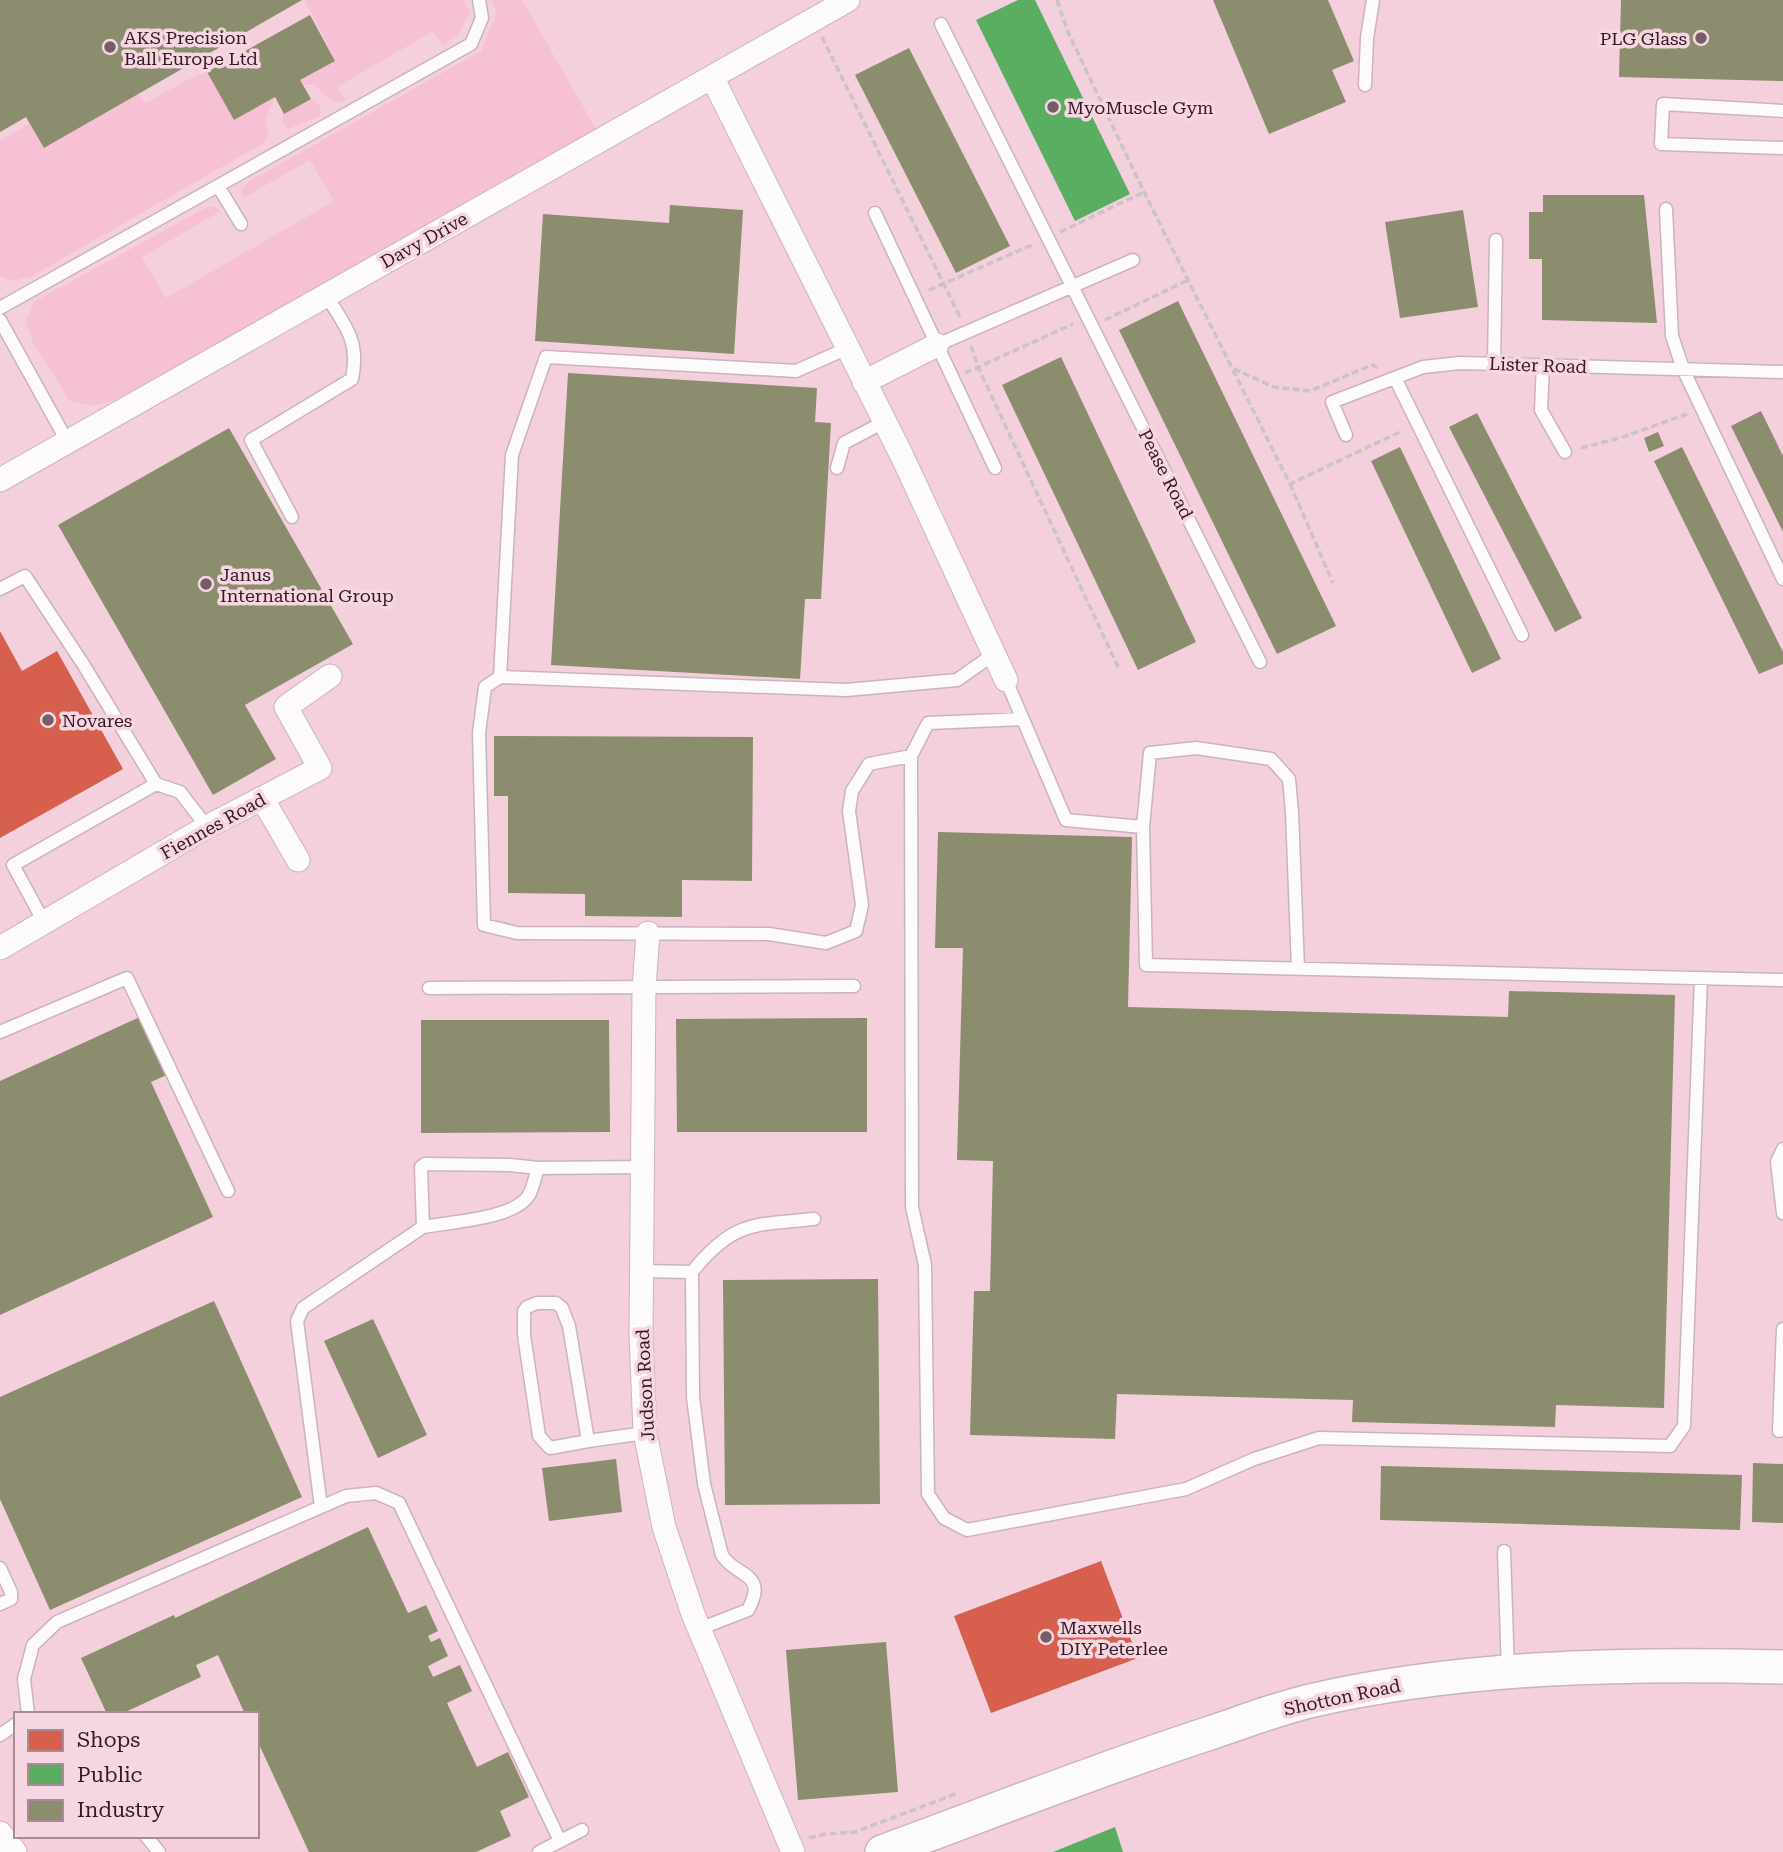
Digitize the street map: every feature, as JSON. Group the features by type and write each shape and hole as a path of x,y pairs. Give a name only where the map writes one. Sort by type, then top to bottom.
{"street":[{"name":"Davy Drive","path":"0,480 848,0"},
{"path":"712,77 848,348 1006,680"},
{"path":"864,382 937,345"},
{"name":"Fiennes Road","path":"0,947 207,827 320,768 286,707 330,676"},
{"path":"262,798 298,860"},
{"name":"Judson Road","path":"648,933 641,1334 645,1433 664,1527 699,1629 793,1852"},
{"name":"Shotton Road","path":"882,1852 1168,1746 1309,1701 1416,1682 1508,1671 1783,1667"},
{"path":"0,1833 15,1852"}],"lane":[{"path":"0,308 471,44 482,18 479,0"},
{"path":"1365,85 1367,38 1373,0"},
{"name":"Pease Road","path":"941,24 1260,662"},
{"path":"1783,111 1663,104 1661,144 1783,148"},
{"path":"218,186 241,224"},
{"path":"1667,209 1672,336 1683,369 1783,579"},
{"path":"875,213 995,468"},
{"path":"1494,364 1496,240"},
{"path":"937,345 1133,260"},
{"path":"292,517 251,439 352,379 356,358 351,335 326,295"},
{"path":"0,320 67,441"},
{"path":"500,677 512,455 546,357 796,372 848,348"},
{"name":"Lister Road","path":"1346,435 1332,402 1423,367 1460,363 1783,372"},
{"path":"1543,365 1541,410 1565,452"},
{"path":"1395,377 1522,635"},
{"path":"837,468 844,443 884,422"},
{"path":"0,589 25,576 83,664 156,784 180,792 207,827"},
{"path":"911,756 869,764 852,791 849,811 862,905 856,931 826,943 769,934 517,933 484,925 479,733 485,687 500,677 846,690 957,680 994,654"},
{"path":"1006,680 1066,820 1143,827"},
{"path":"1023,719 928,723 911,756 912,1207 925,1265 928,1494 944,1518 967,1530 1186,1489 1254,1459 1319,1438 1670,1446 1684,1426 1701,978"},
{"path":"1298,969 1289,779 1271,759 1196,748 1150,753 1143,827 1146,965 1298,969 1783,980"},
{"path":"44,922 13,865 156,784"},
{"path":"0,1031 127,978 228,1191"},
{"path":"429,988 854,986"},
{"path":"1783,1149 1776,1162 1783,1213"},
{"path":"423,1227 423,1165 644,1167"},
{"path":"321,1507 298,1321 303,1308 423,1227 507,1212 528,1196 538,1168"},
{"path":"699,1629 748,1610 755,1592 752,1582 744,1572 726,1561 722,1555 704,1484 693,1397 692,1272 720,1241 736,1231 758,1225 814,1219"},
{"path":"642,1271 692,1272"},
{"path":"588,1441 569,1326 562,1308 556,1303 547,1302 531,1305 524,1311 524,1335 539,1436 550,1448 645,1433"},
{"path":"1779,1431 1783,1329"},
{"path":"28,1712 24,1679 33,1645 57,1622 346,1496 376,1493 399,1503 560,1841"},
{"path":"1504,1551 1508,1671"},
{"path":"0,1568 11,1592 11,1599 0,1604"},
{"path":"539,1852 582,1830"},
{"path":"148,1838 159,1852"}],"path":[{"path":"1056,0 1144,192 1290,484 1334,583"},
{"path":"914,297 1144,192"},
{"path":"953,379 1188,280"},
{"path":"1232,368 1274,387 1310,391 1372,365 1395,377"},
{"path":"1565,452 1620,438 1702,408"},
{"path":"1290,484 1418,423"}],"shaded area":[{"path":"0,0 1783,0 1783,1852 0,1852"},
{"path":"464,0 470,13 458,34 443,45 432,32 337,87 347,100 333,102 314,85 302,85 300,80 335,60 305,1"},
{"path":"491,0 522,0 596,129 124,395 91,405 70,401 33,343 26,322 34,302 213,206 221,211 142,257 166,298 334,201 310,160 243,198 241,189 250,181 481,51 497,12"},
{"path":"207,72 234,120 275,97 266,118 268,135 264,143 32,276 13,281 0,277 0,141 30,123 45,148 138,94 145,103"},
{"path":"311,99 320,106 320,116 288,129 282,122 284,114"}],"building: Shops":[{"name":"Novares","path":"0,631 22,671 57,651 123,769 0,838"},
{"name":"Maxwells DIY Peterlee","path":"1101,1561 1138,1658 991,1713 954,1616"}],"building: Public":[{"name":"MyoMuscle Gym","path":"1018,0 1035,0 1130,194 1075,221 976,20"},
{"path":"1115,1827 1123,1852 1053,1852"}],"building: Industry":[{"name":"AKS Precision Ball Europe Ltd","path":"0,0 302,0 44,148 26,117 0,132"},
{"path":"1213,0 1328,0 1354,61 1332,70 1346,102 1269,134"},
{"name":"PLG Glass","path":"1621,0 1783,0 1783,81 1619,77"},
{"path":"310,15 335,61 300,80 311,99 284,114 275,97 234,120 207,72"},
{"path":"909,48 1010,246 956,273 855,75"},
{"path":"1543,195 1644,195 1657,323 1542,320 1542,259 1529,259 1529,212 1543,212"},
{"path":"670,205 743,210 734,354 535,341 543,214 669,223"},
{"path":"1463,210 1478,307 1400,318 1385,222"},
{"path":"1178,301 1336,626 1277,654 1119,330"},
{"path":"1061,357 1196,642 1138,670 1002,385"},
{"path":"568,373 817,388 815,422 831,423 821,599 805,599 800,679 551,665"},
{"path":"1761,411 1783,456 1783,532 1731,426"},
{"path":"1477,413 1582,618 1555,632 1449,427"},
{"name":"Janus International Group","path":"229,428 353,644 245,705 276,759 213,795 58,525"},
{"path":"1658,432 1664,446 1649,452 1644,438"},
{"path":"1400,447 1501,659 1472,673 1371,461"},
{"path":"1682,447 1783,652 1783,664 1759,674 1654,461"},
{"path":"494,736 753,737 752,881 682,880 682,917 585,916 585,894 508,893 508,796 494,796"},
{"path":"938,832 1132,837 1128,1007 1508,1017 1509,991 1675,995 1664,1408 1556,1405 1555,1427 1352,1422 1353,1400 1117,1394 1115,1439 970,1435 974,1291 990,1291 993,1161 957,1160 963,948 935,948"},
{"path":"142,1016 169,1074 151,1082 213,1217 0,1315 0,1081"},
{"path":"867,1018 867,1132 677,1132 676,1019"},
{"path":"421,1020 609,1020 610,1132 421,1133"},
{"path":"878,1279 880,1504 725,1505 723,1280"},
{"path":"214,1301 302,1497 50,1610 0,1499 0,1397"},
{"path":"373,1319 427,1435 378,1458 324,1341"},
{"path":"616,1459 622,1512 549,1521 542,1468"},
{"path":"1753,1463 1783,1464 1783,1523 1752,1522"},
{"path":"1381,1466 1742,1475 1740,1530 1380,1520"},
{"path":"368,1527 408,1613 426,1605 438,1631 428,1636 431,1642 440,1638 448,1656 428,1666 433,1677 460,1665 472,1691 447,1703 477,1767 508,1752 529,1797 500,1811 511,1836 476,1852 309,1852 259,1744 259,1712 244,1712 218,1655 196,1665 201,1677 125,1712 106,1712 81,1658 174,1615 175,1618"},
{"path":"886,1642 898,1792 798,1800 786,1650"}],"place":[{"name":"PLG Glass","path":"1701,38"},
{"name":"AKS Precision Ball Europe Ltd","path":"110,47"},
{"name":"MyoMuscle Gym","path":"1053,107"},
{"name":"Janus International Group","path":"206,584"},
{"name":"Novares","path":"48,720"},
{"name":"Maxwells DIY Peterlee","path":"1046,1637"}]}
